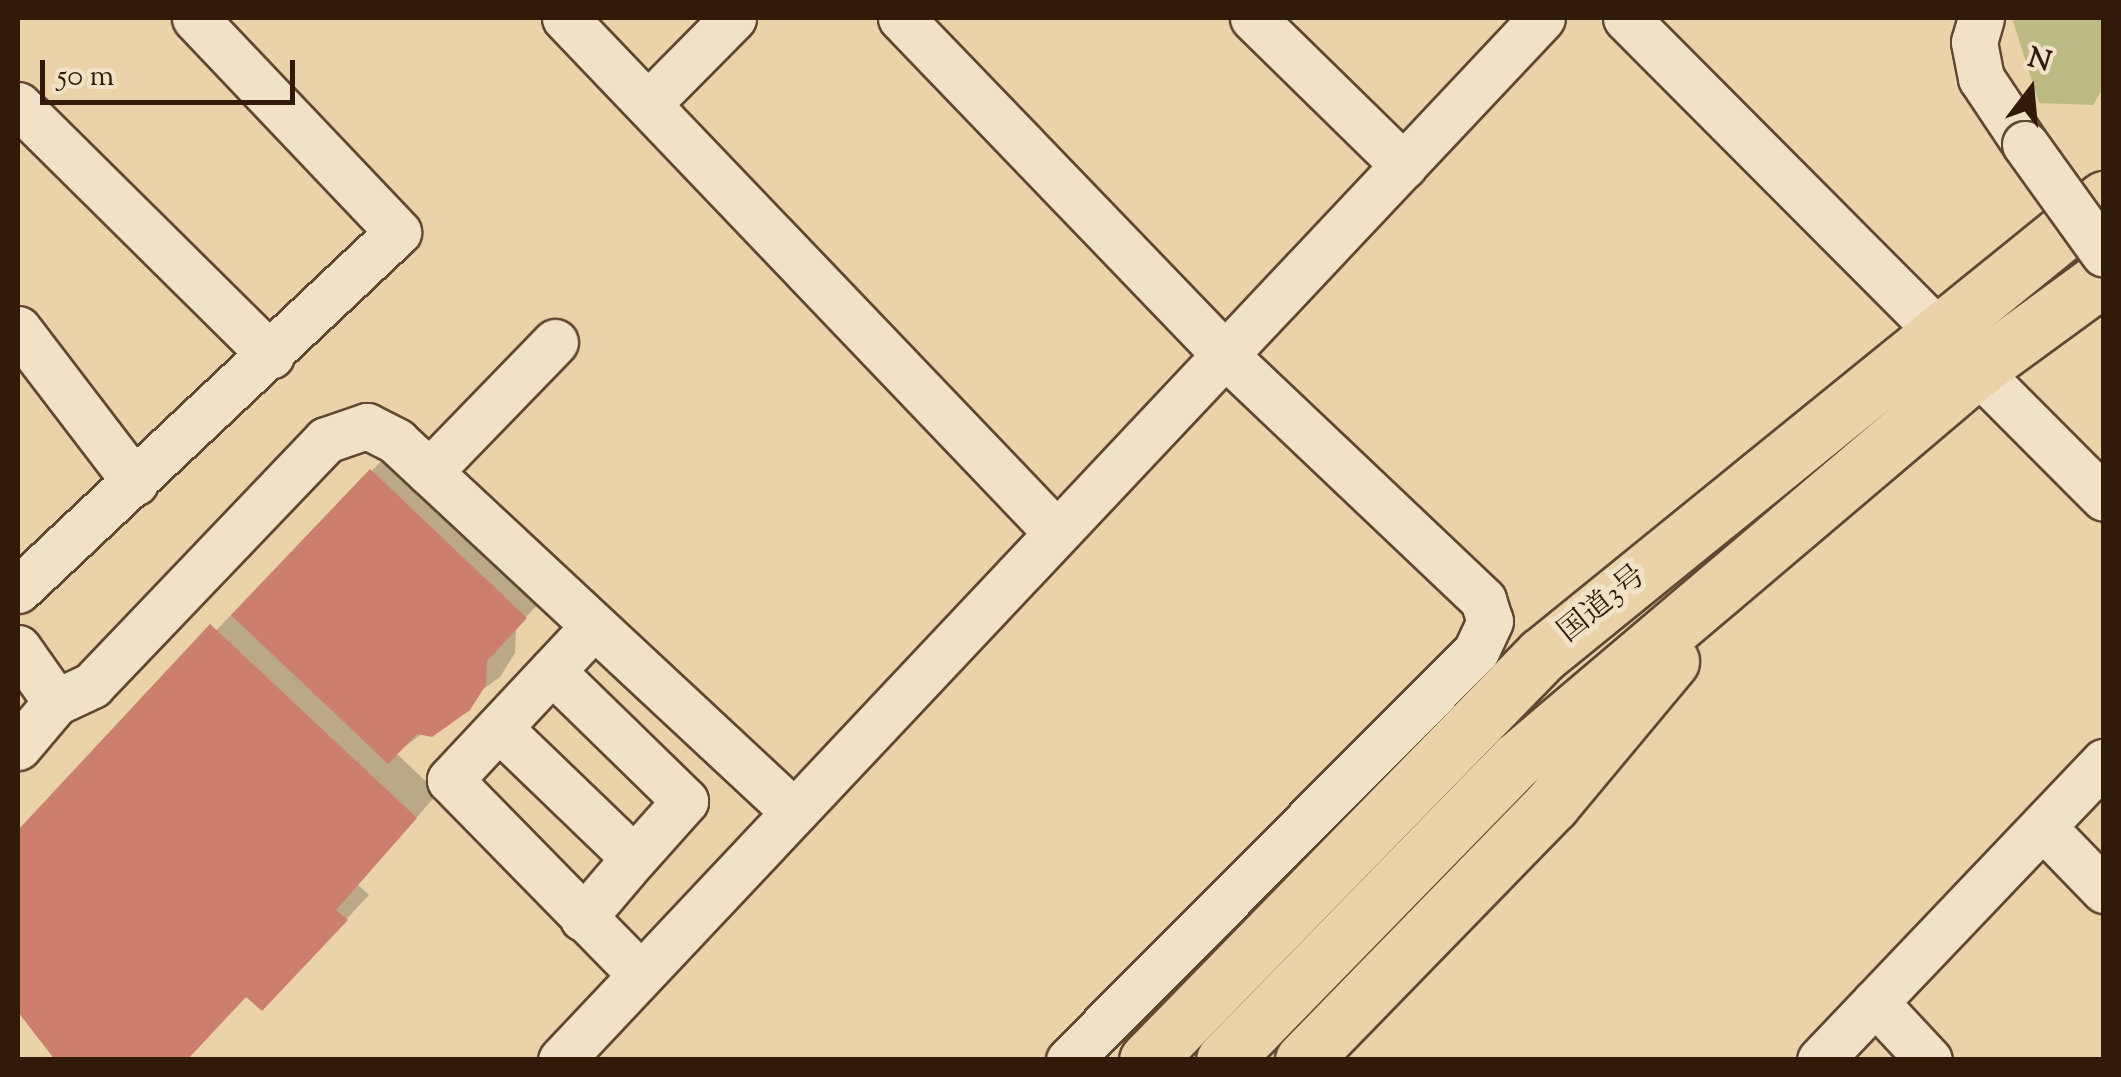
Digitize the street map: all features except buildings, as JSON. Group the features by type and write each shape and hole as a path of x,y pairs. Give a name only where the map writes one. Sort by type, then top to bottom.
{"highway":[{"name":"国道3号","path":"1147,1060 1542,655 2104,199"},
{"name":"国道3号","path":"1224,1060 1517,760 1692,607 1978,370 2104,277"},
{"path":"1304,1060 1552,804 1671,661 1692,607"}],"street":[{"path":"18,590 398,232 195,18"},
{"path":"565,18 1056,532"},
{"path":"648,104 733,18"},
{"path":"900,18 1222,354 1483,600 1490,621 1476,651 1068,1060"},
{"path":"1253,18 1404,166"},
{"path":"560,1060 1542,18"},
{"path":"1626,18 2104,498"},
{"path":"1981,18 1974,42 1981,78 2104,254"},
{"path":"18,106 270,355"},
{"path":"18,329 135,482"},
{"path":"428,472 555,342"},
{"path":"18,747 56,702 92,685 326,440 367,426 428,472 792,811"},
{"path":"592,628 450,780 640,974"},
{"path":"18,648 56,702"},
{"path":"552,671 685,801 583,918"},
{"path":"498,728 634,858"},
{"path":"1820,1060 2104,762"},
{"path":"2043,827 2104,890"},
{"path":"1875,1002 1929,1060"}],"shaded area":[{"path":"2012,18 2103,18 2103,88 2093,105 2039,103"}]}
